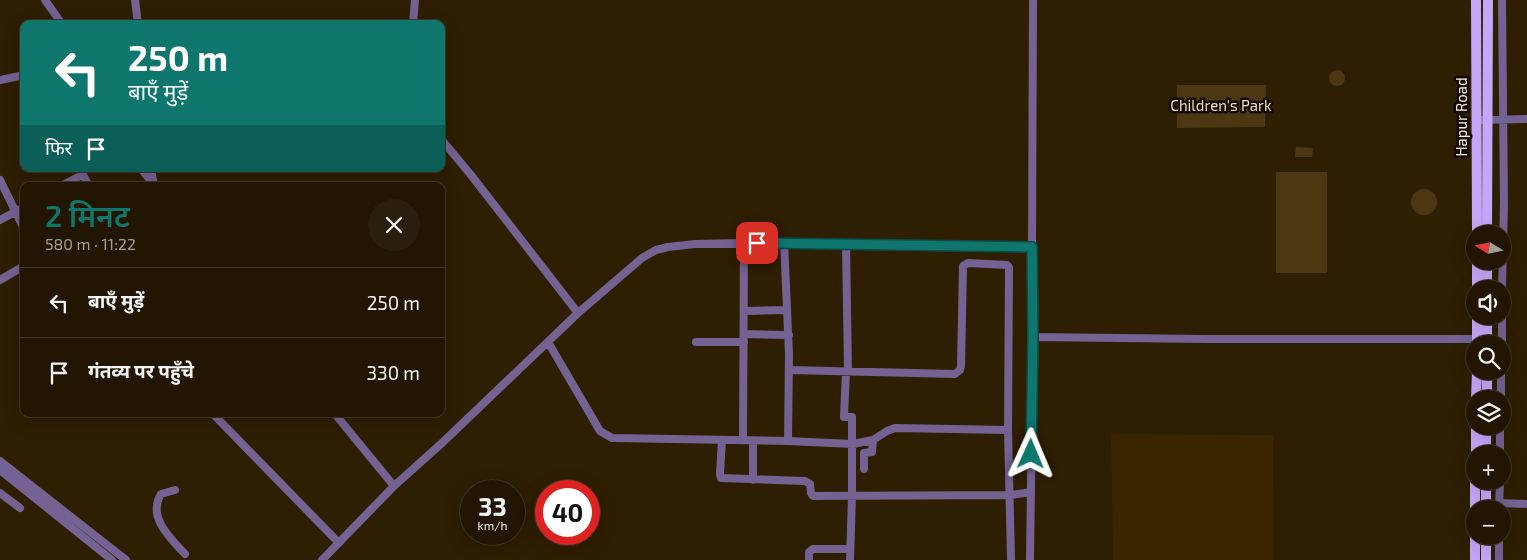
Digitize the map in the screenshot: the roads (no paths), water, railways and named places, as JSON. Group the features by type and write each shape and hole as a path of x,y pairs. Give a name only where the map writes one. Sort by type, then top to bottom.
{"main road":[{"name":"Hapur Road","path":"1476,0 1487,225"},
{"name":"Hapur Road","path":"1477,225 1488,0"},
{"path":"1474,545 1474,560"},
{"path":"1486,545 1486,560"}],"street":[{"path":"45,0 59,20"},
{"path":"135,0 138,20"},
{"path":"413,20 414,0"},
{"path":"1030,560 1033,337 1033,0"},
{"path":"1502,0 1504,203 1502,280"},
{"path":"0,80 20,76"},
{"path":"1483,120 1527,119"},
{"path":"445,144 472,175 578,313"},
{"path":"67,182 81,172"},
{"path":"143,172 151,182"},
{"path":"0,180 20,222"},
{"path":"0,205 9,200"},
{"path":"0,220 20,208"},
{"path":"322,560 394,486 442,443 578,313 629,268 656,250 694,244 784,242 1032,247"},
{"path":"784,242 789,370 788,441"},
{"path":"743,440 744,243"},
{"path":"846,244 847,371 844,417 852,416 850,560"},
{"path":"789,370 955,374 961,366 963,266 968,262 1007,265 1010,272 1008,430 1011,560"},
{"path":"0,280 20,268"},
{"path":"744,311 787,310"},
{"path":"696,342 788,335"},
{"path":"1033,337 1466,341"},
{"path":"548,342 600,432 612,438 753,440 852,444 873,440 886,431 895,428 1008,430"},
{"path":"216,417 339,542"},
{"path":"336,417 394,486"},
{"path":"722,440 721,478 805,481 810,484 813,496 1011,495 1031,492"},
{"path":"753,440 753,480"},
{"path":"864,469 864,453 872,452 873,440"},
{"path":"0,461 126,560"},
{"path":"0,470 112,560"},
{"path":"175,490 161,494 157,501 156,509 159,523 185,554"},
{"path":"0,493 20,508"},
{"path":"1511,505 1527,504"},
{"path":"1499,545 1499,560"},
{"path":"809,560 809,552 812,549 850,548"}],"park label":[{"name":"Children's Park","path":"1221,106"}]}
